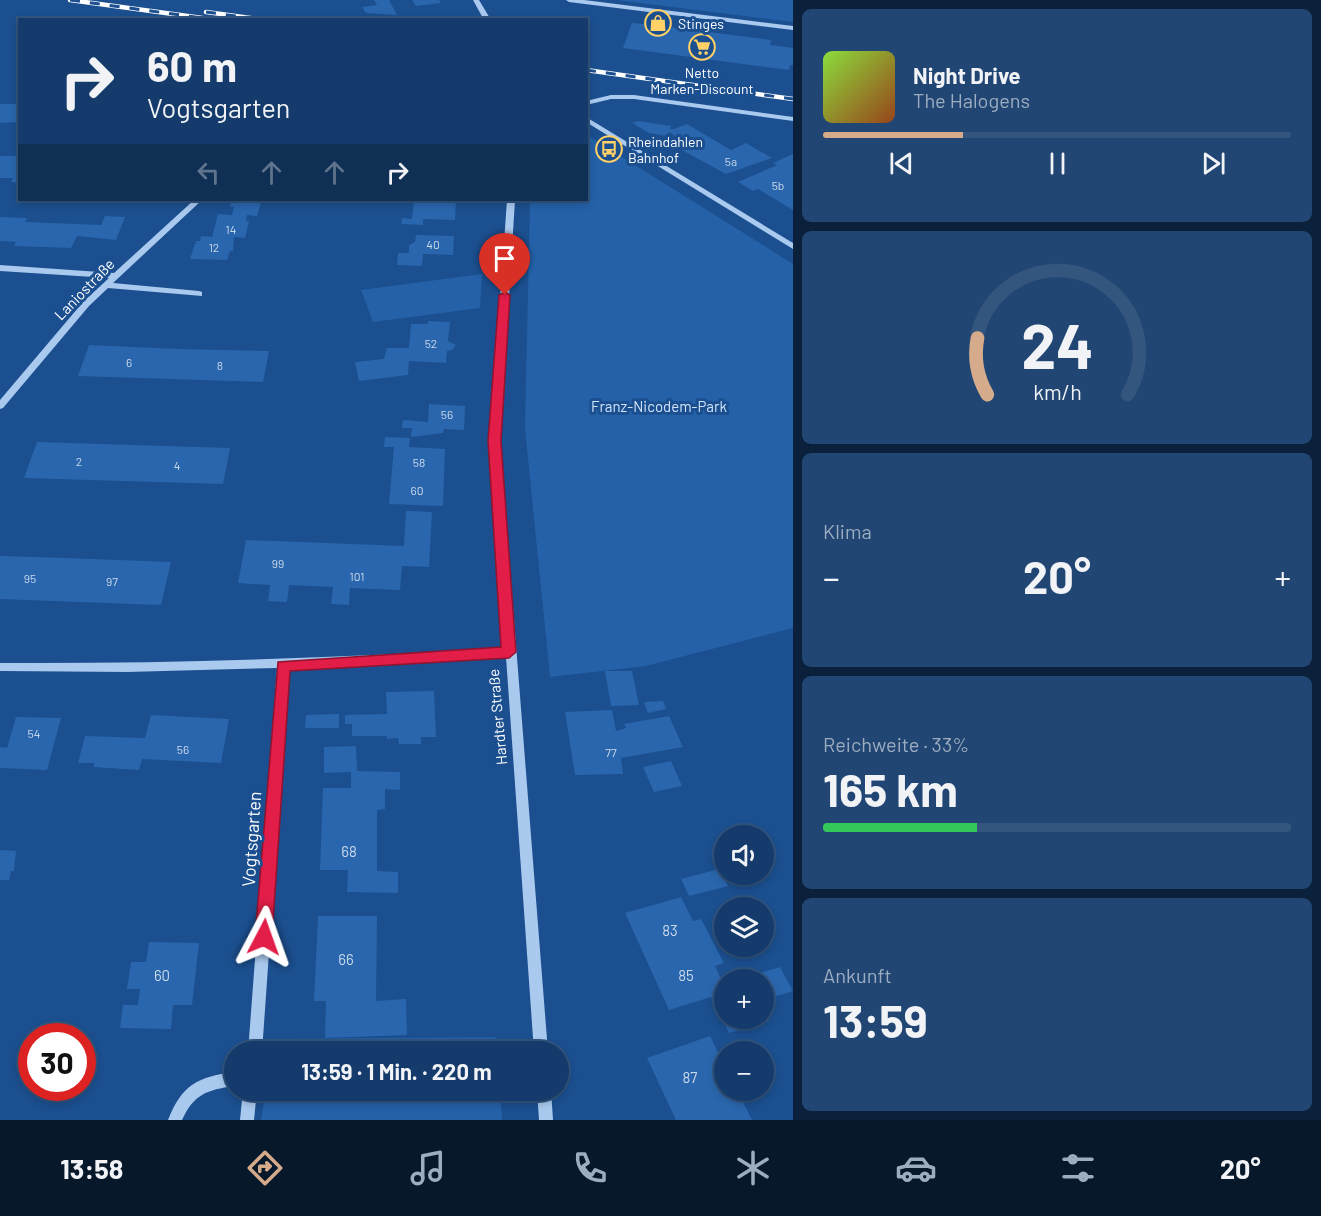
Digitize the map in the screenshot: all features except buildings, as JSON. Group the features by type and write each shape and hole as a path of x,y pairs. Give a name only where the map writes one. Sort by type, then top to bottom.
{"street":[{"path":"476,0 487,18"},
{"path":"570,0 793,28"},
{"path":"588,103 611,97 634,97 793,119"},
{"path":"588,120 793,247"},
{"name":"Laniostraße","path":"0,406 105,285 197,201"},
{"name":"Hardter Straße","path":"511,201 495,441 509,652 540,1041"},
{"path":"0,268 114,276"},
{"path":"105,285 199,294"},
{"path":"0,667 118,669 283,666 509,652"},
{"name":"Vogtsgarten","path":"256,1041 283,666"},
{"path":"175,1120 181,1107 199,1088 208,1081 224,1080"},
{"path":"247,1120 249,1101"},
{"path":"545,1101 546,1120"}],"green space":[{"path":"616,0 793,0 793,22"},
{"name":"Franz-Nicodem-Park","path":"588,136 793,264 793,628 646,666 550,677 525,429 530,201 588,201"},
{"path":"482,274 480,308 373,322 361,290"},
{"path":"496,1037 496,1041 274,1041 274,1039"},
{"path":"264,1101 501,1101 502,1120 261,1120"}],"railway":[{"path":"70,0 202,18"},
{"path":"206,12 251,18"},
{"path":"588,70 793,99"}],"place":[{"name":"Stinges","path":"658,23"},
{"name":"Netto Marken-Discount","path":"702,47"},
{"name":"Rheindahlen Bahnhof","path":"609,149"}],"route":[{"path":"264,937 283,666 509,652 495,441 505,295"}]}
